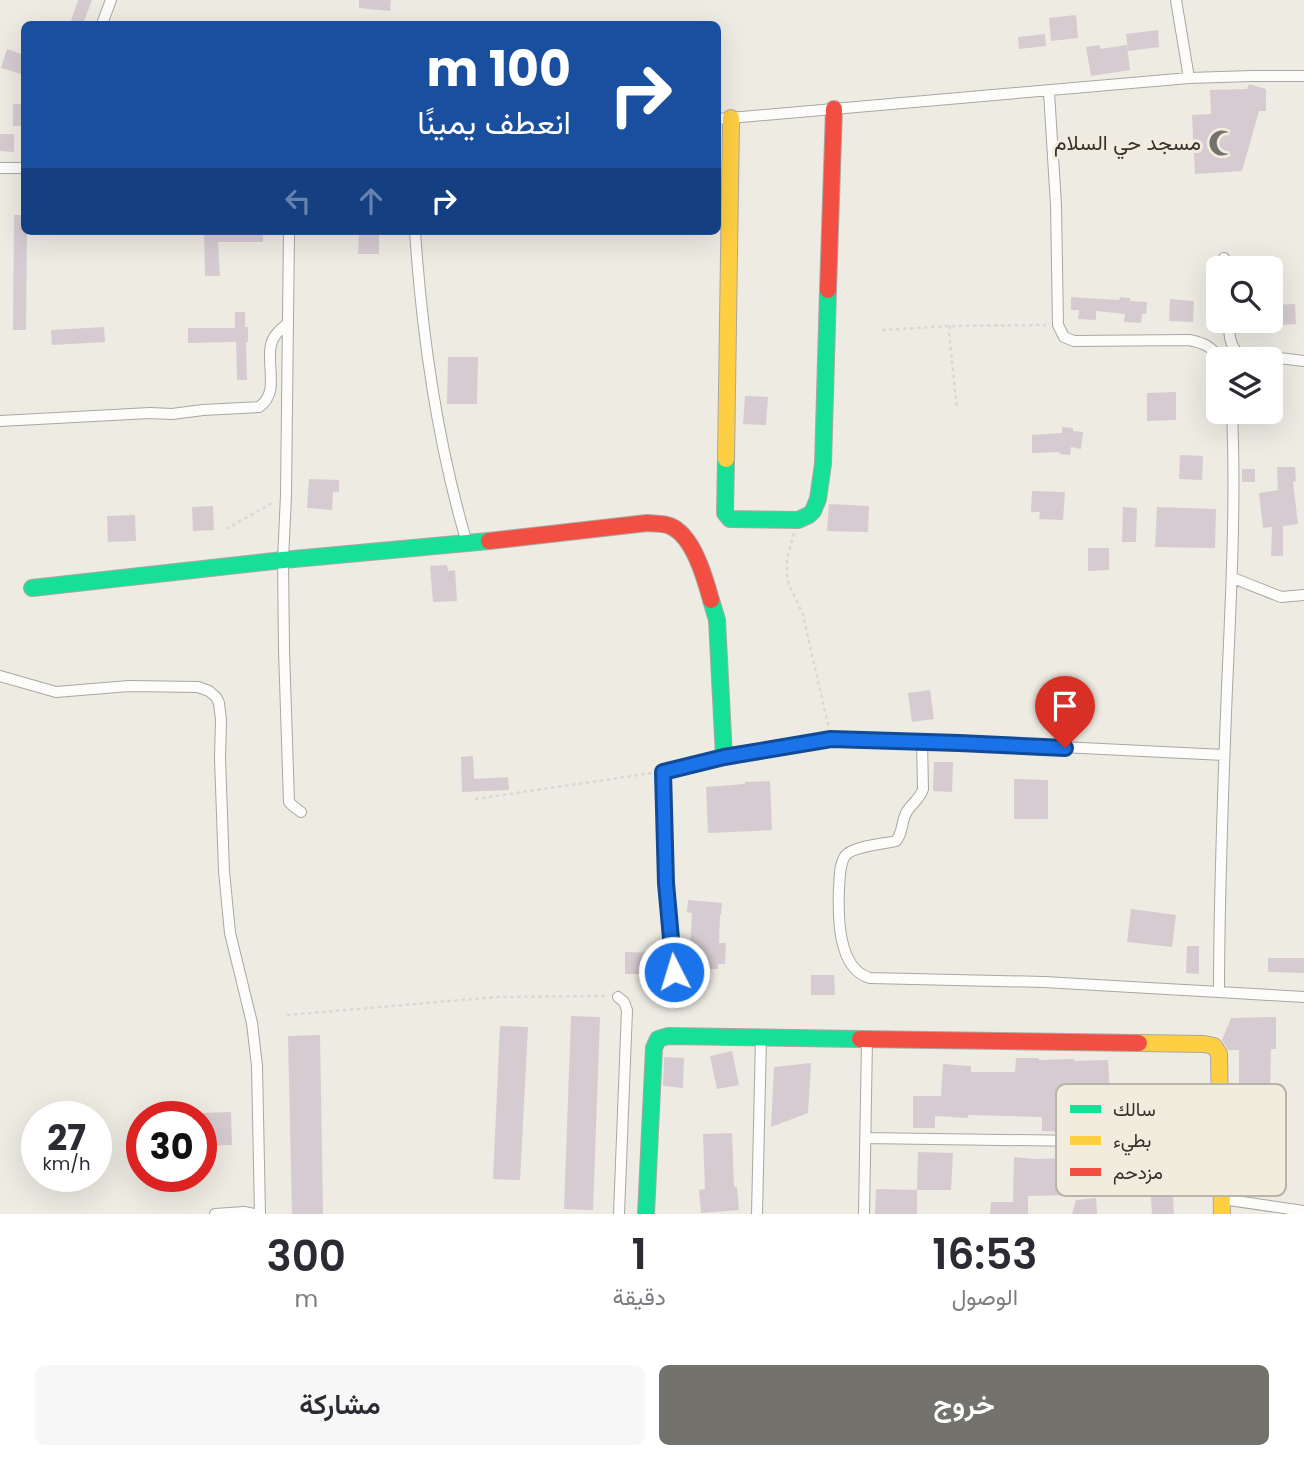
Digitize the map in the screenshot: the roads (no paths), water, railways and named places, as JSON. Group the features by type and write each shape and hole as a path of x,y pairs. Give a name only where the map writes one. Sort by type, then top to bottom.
{"street":[{"path":"103,21 111,0"},
{"path":"1176,0 1189,78"},
{"path":"834,109 820,492 813,512 798,520 730,519 725,513 724,119 834,109 1000,94 1049,92 1189,78 1304,76"},
{"path":"1049,92 1056,205 1058,325 1064,337 1074,341 1189,340 1204,342 1210,347"},
{"path":"0,168 21,168"},
{"path":"289,235 284,650 289,802 301,812"},
{"path":"415,235 424,326 439,431 454,501 467,544"},
{"path":"0,421 259,408 269,396 272,341 288,323"},
{"path":"1229,333 1234,349 1238,353 1304,361"},
{"path":"1219,992 1224,755 1233,578 1235,467 1233,424"},
{"path":"32,588 647,523 671,526 685,538 700,563 717,620 724,757"},
{"path":"1233,578 1281,597 1304,595"},
{"path":"0,676 56,692 129,686 198,687 209,691 219,703 224,871 230,933 252,1023 257,1066 260,1214"},
{"path":"674,972 666,883 663,772 724,757 831,739 1224,755"},
{"path":"922,741 923,789 921,796 907,811 900,836 896,841 849,852 840,868 839,933 848,958 863,976 1044,982 1304,997"},
{"path":"618,997 627,1010 620,1214"},
{"path":"757,1214 761,1037"},
{"path":"646,1214 652,1067 655,1041 658,1038 761,1037 1209,1045 1215,1047 1219,1054 1220,1084"},
{"path":"864,1214 867,1039"},
{"path":"865,1138 1056,1141"},
{"path":"1222,1207 1304,1211"},
{"path":"215,1214 254,1214"}],"place":[{"name":"مسجد حي السلام","path":"1222,143"}]}
